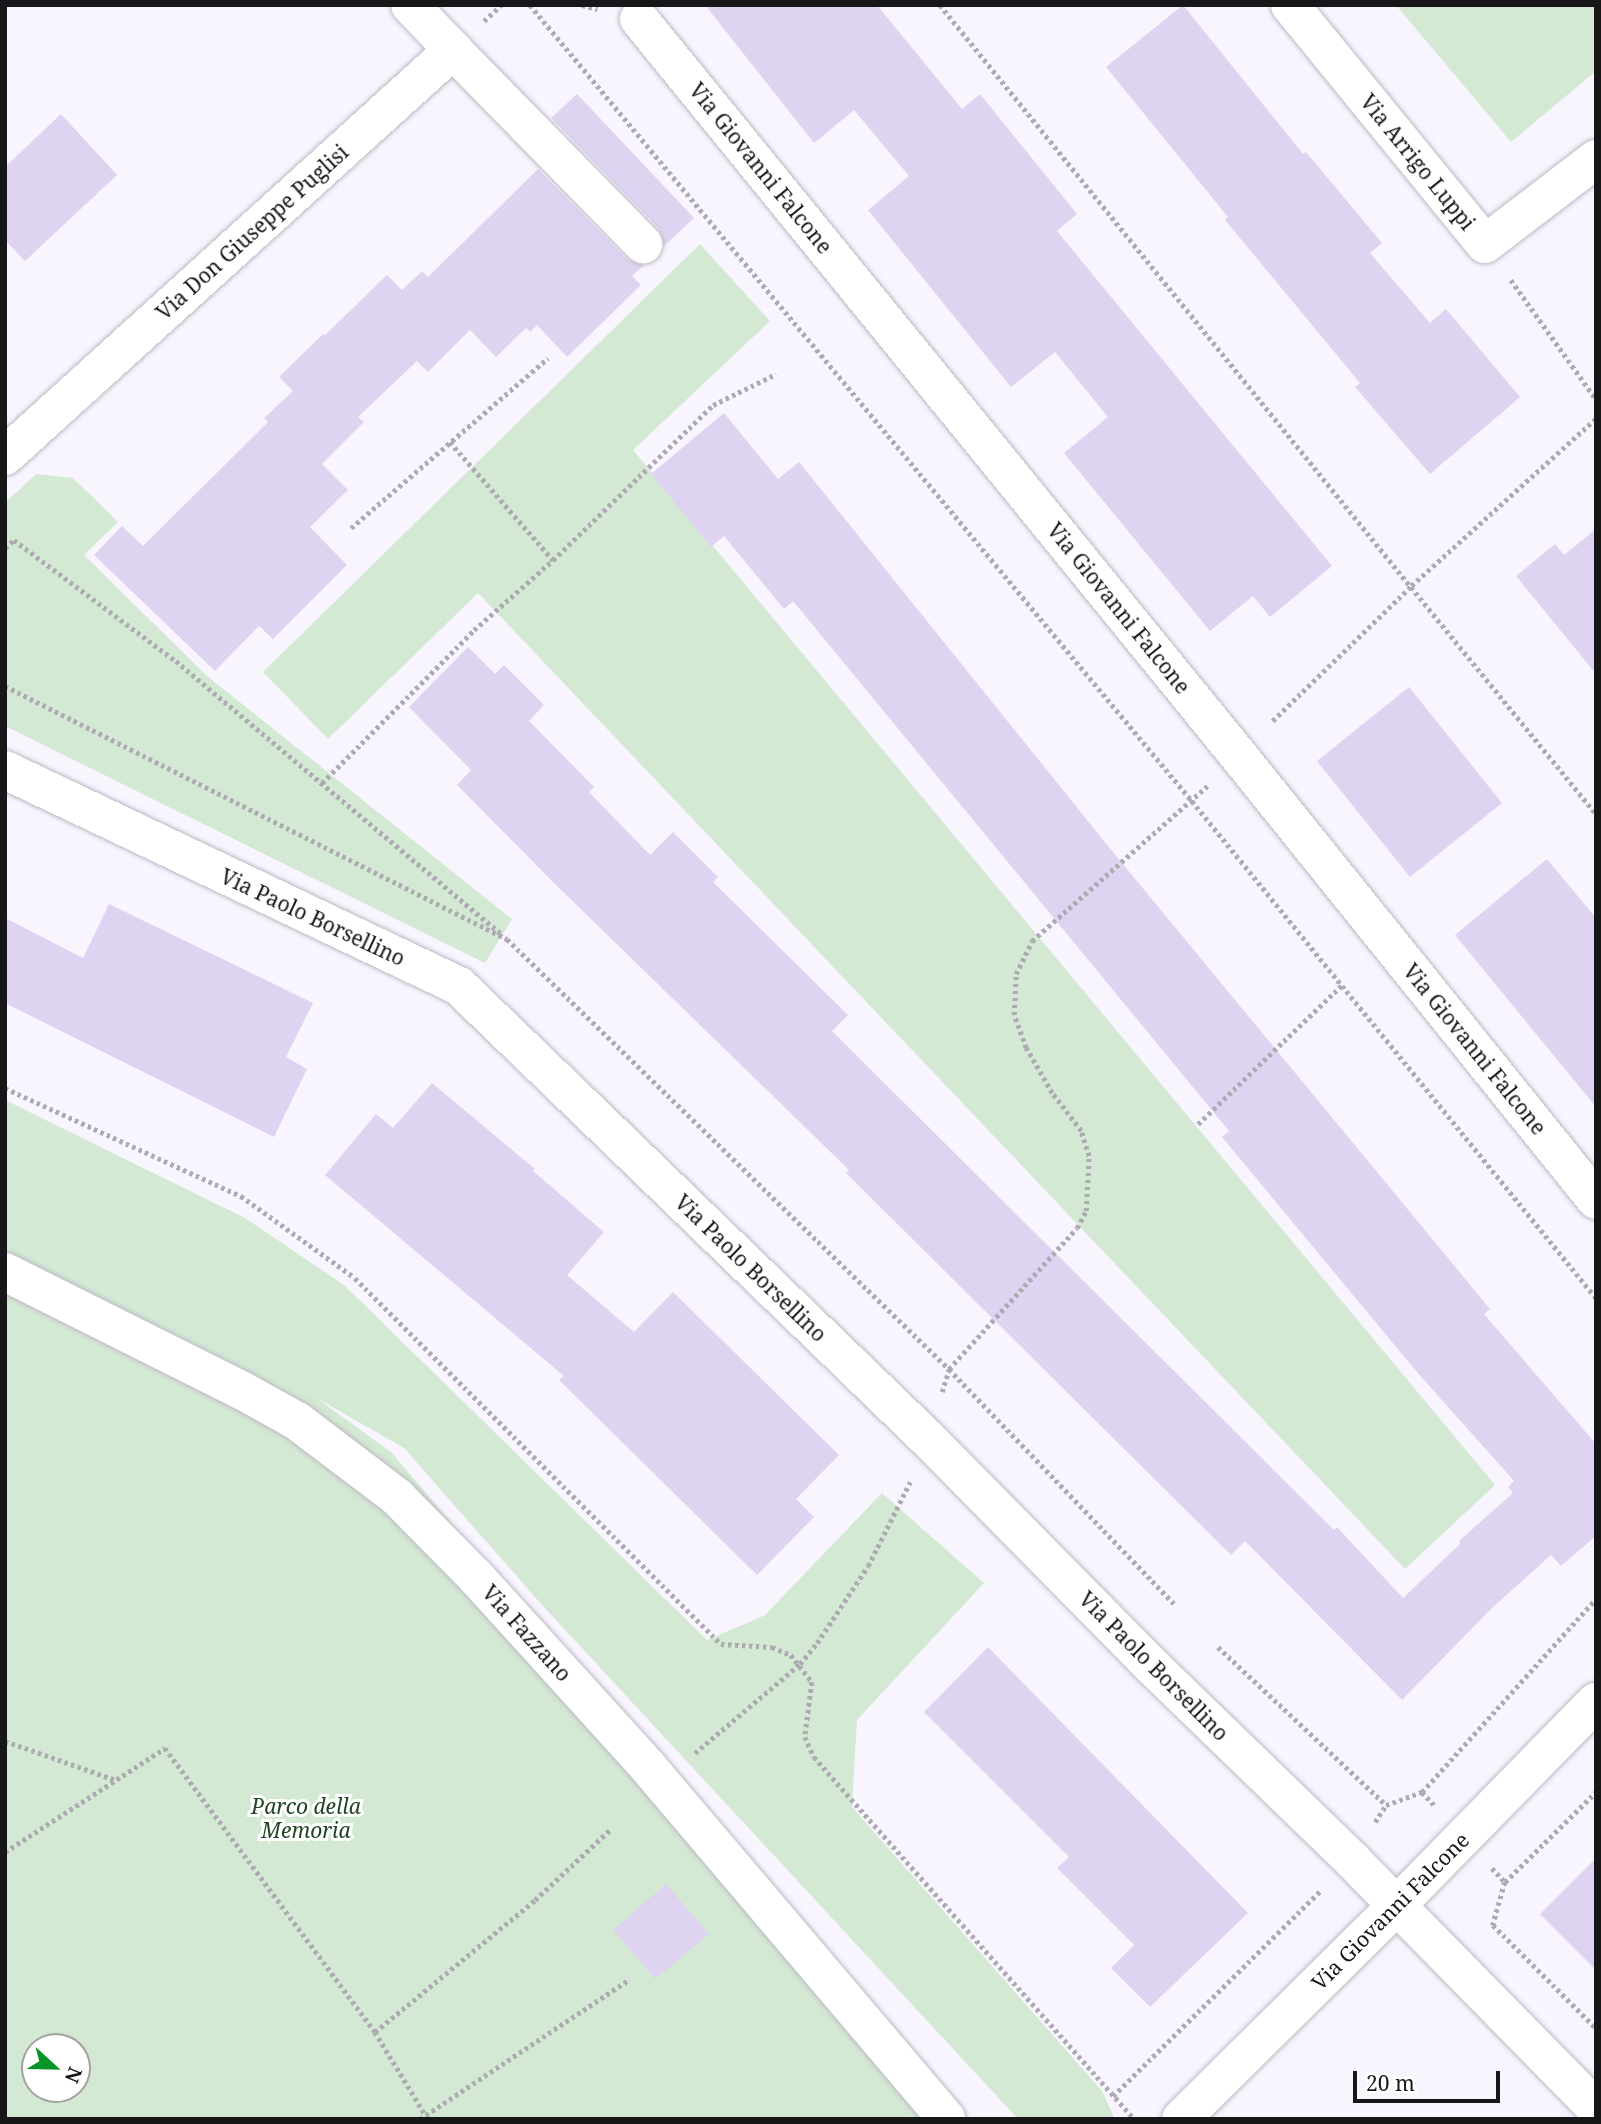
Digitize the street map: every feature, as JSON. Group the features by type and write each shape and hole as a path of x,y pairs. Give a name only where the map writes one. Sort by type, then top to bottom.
{"street":[{"path":"410,5 643,244"},
{"name":"Via Arrigo Luppi","path":"1290,5 1485,244 1596,159"},
{"name":"Via Giovanni Falcone","path":"639,19 1596,1200"},
{"name":"Via Don Giuseppe Puglisi","path":"5,456 453,51"},
{"name":"Via Paolo Borsellino","path":"5,771 460,986 928,1439 1152,1666 1352,1860 1596,2108"},
{"name":"Via Fazzano","path":"5,1272 243,1391 297,1422 397,1497 477,1577 648,1767 946,2119"},
{"name":"Via Giovanni Falcone","path":"1181,2119 1396,1906 1596,1702"}],"path":[{"path":"530,5 1192,801 1596,1298"},
{"path":"940,5 1596,814"},
{"path":"1485,244 1596,399"},
{"path":"352,528 548,358"},
{"path":"322,783 474,629 553,560 713,405 776,374"},
{"path":"695,1753 800,1664 834,1622 898,1510 928,1439 949,1369 1077,1228 1086,1211 1089,1156 1081,1131 1052,1093 1026,1048 1014,1015 1016,974 1032,942 1192,801 1411,587 1596,419"},
{"path":"450,443 553,560"},
{"path":"5,548 14,540 176,661 507,939"},
{"path":"1198,1124 1342,985"},
{"path":"5,1087 241,1196 355,1278 721,1644 772,1647 791,1655 812,1682 805,1737 814,1757 1134,2119"},
{"path":"1422,1792 1596,1599"},
{"path":"5,1741 116,1780"},
{"path":"5,1852 165,1748 375,2032 427,2117"},
{"path":"1505,1882 1596,1792"},
{"path":"1113,2096 1352,1860 1386,1805"},
{"path":"375,2032 535,1900 611,1829"},
{"path":"420,2119 427,2117 630,1979"}],"green space":[{"path":"1396,5 1596,5 1596,71 1511,142"},
{"path":"700,244 770,321 633,450 1495,1485 1405,1569 478,593 328,739 263,672"},
{"path":"36,474 73,478 118,522 84,555 207,676 512,919 485,963 5,726 5,503"},
{"name":"Parco della Memoria","path":"5,1100 245,1218 344,1285 707,1640 765,1615 882,1493 984,1583 857,1720 852,1807 1102,2091 1115,2119 1018,2119 542,1605 404,1448 315,1397 391,1452 657,1764 943,2119 5,2119"}],"building":[{"path":"705,5 877,5 962,109 980,94 1077,214 1057,231 1332,566 1270,617 1253,596 1210,631 1064,453 1108,417 1055,352 1011,387 868,210 909,176 854,110 814,143"},
{"path":"1183,5 1303,154 1306,152 1382,243 1370,253 1430,323 1446,309 1520,397 1430,474 1355,387 1360,383 1225,220 1228,217 1106,67"},
{"path":"577,94 694,218 664,246 659,229 551,118"},
{"path":"61,114 117,175 25,261 5,240 5,167"},
{"path":"538,169 627,259 644,265 632,276 641,285 567,357 537,325 530,332 526,328 496,357 470,330 428,372 417,361 358,417 364,422 322,464 348,490 310,527 347,565 273,639 259,626 215,671 94,555 122,526 143,546 268,422 264,418 293,391 279,377 323,334 387,275 402,290 422,271 428,277"},
{"path":"724,413 778,479 799,462 1108,846 1490,1309 1484,1314 1596,1444 1596,1536 1561,1566 1551,1555 1492,1608 1402,1700 1245,1541 1231,1555 846,1173 849,1170 555,884 457,785 471,770 409,707 468,647 495,674 504,665 544,705 529,721 594,787 589,792 650,855 673,832 718,877 713,882 848,1015 832,1031 1334,1530 1337,1527 1403,1598 1461,1543 1459,1541 1513,1493 1508,1487 1514,1481 1416,1371 1222,1137 1229,1131 793,601 784,609 724,536 711,547 651,474"},
{"path":"1596,529 1596,674 1516,576 1555,544 1564,555"},
{"path":"1409,687 1502,803 1410,877 1317,761"},
{"path":"1547,859 1596,918 1596,1107 1455,935"},
{"path":"109,904 313,1003 286,1057 307,1069 274,1137 5,1003 5,918 83,958"},
{"path":"432,1083 535,1169 533,1171 604,1232 567,1275 634,1332 673,1292 839,1455 796,1499 814,1517 757,1575 559,1380 564,1376 325,1175 376,1114 393,1128"},
{"path":"988,1647 1248,1913 1150,2007 1111,1968 1134,1945 1057,1868 1069,1857 924,1712"},
{"path":"1596,1858 1596,1970 1540,1914"},
{"path":"666,1884 709,1934 655,1979 613,1930"}]}
